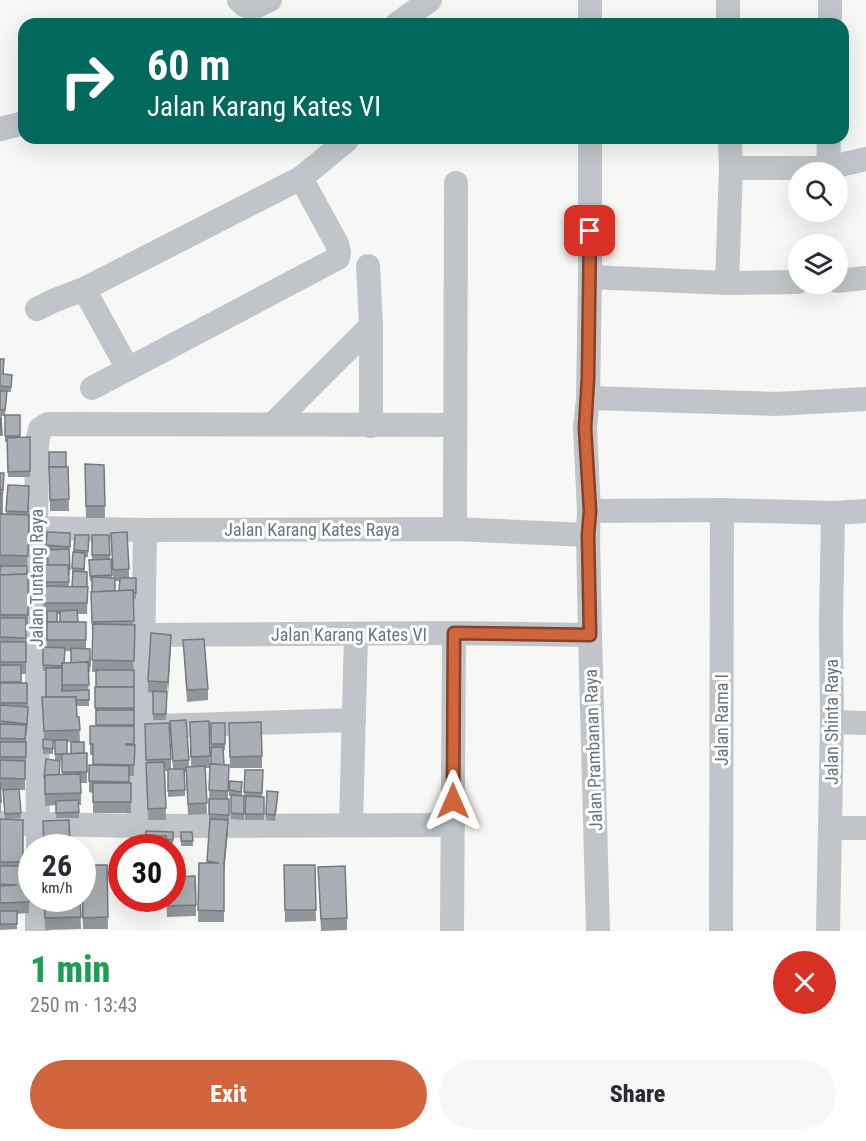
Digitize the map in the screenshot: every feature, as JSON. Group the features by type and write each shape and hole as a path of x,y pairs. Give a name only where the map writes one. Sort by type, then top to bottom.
{"street":[{"path":"239,0 244,5 253,8 270,0"},
{"path":"405,18 430,0"},
{"path":"590,0 590,18"},
{"path":"728,0 728,18"},
{"path":"830,0 830,18"},
{"path":"0,129 18,124"},
{"path":"37,309 84,289 301,178 342,144"},
{"name":"Jalan Prambanan Raya","path":"590,144 588,398 585,428 590,511 588,535 598,931"},
{"path":"727,283 730,144"},
{"path":"828,162 829,144"},
{"path":"848,163 866,159"},
{"path":"730,168 788,168"},
{"path":"92,388 338,258 337,244 301,178"},
{"path":"455,529 456,183"},
{"path":"368,266 371,326 371,426"},
{"path":"590,277 727,283 788,282"},
{"path":"848,280 866,278"},
{"path":"84,289 128,369"},
{"path":"273,424 371,326"},
{"path":"588,398 776,404 866,399"},
{"name":"Jalan Tuntang Raya","path":"38,834 36,528 38,435 48,424 273,424"},
{"path":"273,424 455,425"},
{"path":"590,511 722,510 833,513 866,511"},
{"name":"Jalan Rama I","path":"721,931 722,510"},
{"name":"Jalan Shinta Raya","path":"828,931 833,513"},
{"name":"Jalan Karang Kates Raya","path":"36,528 455,529 588,535"},
{"path":"138,826 145,530"},
{"path":"452,931 454,633"},
{"name":"Jalan Karang Kates VI","path":"144,635 454,633 590,635"},
{"path":"351,824 356,634"},
{"path":"142,726 354,720"},
{"path":"832,722 866,723"},
{"path":"0,823 138,826 453,825"},
{"path":"830,828 866,828"},
{"path":"37,912 37,931"}],"building":[{"path":"0,359 4,359 3,374 12,375 11,387 0,386"},
{"path":"0,391 7,391 5,410 0,410"},
{"path":"5,415 20,415 20,436 5,436"},
{"path":"1,417 2,435 0,435"},
{"path":"30,437 30,471 8,472 7,438"},
{"path":"49,452 66,452 66,467 49,467"},
{"path":"85,464 104,465 105,506 86,506"},
{"path":"49,467 68,467 69,499 50,500"},
{"path":"0,473 4,473 3,490 0,490"},
{"path":"8,485 29,486 28,512 6,511"},
{"path":"0,493 2,493 2,514 0,514"},
{"path":"0,514 29,515 28,556 0,555"},
{"path":"47,532 70,533 70,547 46,545"},
{"path":"127,532 129,569 113,570 111,533"},
{"path":"75,535 89,535 88,551 74,550"},
{"path":"92,535 109,535 110,555 92,555"},
{"path":"69,549 70,569 68,565 48,565 47,550"},
{"path":"73,552 85,553 84,569 72,568"},
{"path":"111,559 112,575 90,576 89,560"},
{"path":"42,565 68,565 69,582 42,582"},
{"path":"0,566 27,566 27,574 0,575"},
{"path":"73,571 87,572 87,587 72,587"},
{"path":"28,574 28,615 0,615 0,575"},
{"path":"92,577 115,578 115,591 92,592"},
{"path":"120,578 136,578 136,593 133,593 133,590 119,591"},
{"path":"43,586 88,587 87,603 43,603"},
{"path":"133,590 134,621 92,622 91,592"},
{"path":"77,610 78,622 60,622 60,611"},
{"path":"47,611 57,611 57,622 47,622"},
{"path":"0,618 26,618 26,638 0,637"},
{"path":"47,622 86,622 86,640 47,640"},
{"path":"93,624 135,625 134,661 92,660"},
{"path":"151,633 171,635 168,682 148,681"},
{"path":"204,639 208,689 187,690 183,640"},
{"path":"0,642 26,642 26,662 0,662"},
{"path":"43,647 65,648 62,666 43,665"},
{"path":"71,648 90,649 90,666 88,662 71,663"},
{"path":"88,662 89,685 62,685 62,663"},
{"path":"0,665 21,665 21,682 0,682"},
{"path":"46,668 62,668 62,691 89,690 89,700 77,700 76,697 46,697"},
{"path":"96,670 134,670 134,687 96,687"},
{"path":"0,683 27,683 27,703 0,703"},
{"path":"95,687 134,687 134,708 95,708"},
{"path":"153,691 167,692 166,714 153,714"},
{"path":"42,697 76,697 80,730 44,731"},
{"path":"0,705 28,707 27,724 0,721"},
{"path":"96,710 134,710 134,725 96,725"},
{"path":"186,720 189,760 173,761 170,721"},
{"path":"209,721 210,756 191,757 190,722"},
{"path":"261,722 262,756 230,757 229,723"},
{"path":"169,723 171,759 146,760 145,724"},
{"path":"211,723 225,723 225,744 211,744"},
{"path":"0,724 26,725 25,739 0,738"},
{"path":"90,726 134,726 134,744 126,745 135,745 134,765 93,764"},
{"path":"43,739 53,740 53,749 43,748"},
{"path":"55,740 67,740 67,754 55,754"},
{"path":"0,742 26,742 26,757 0,757"},
{"path":"71,742 84,742 84,753 71,754"},
{"path":"211,747 223,747 224,765 211,764"},
{"path":"87,753 87,772 62,772 62,754"},
{"path":"46,759 60,761 59,775 45,775 44,777"},
{"path":"0,760 25,761 25,779 0,778"},
{"path":"164,762 166,808 148,809 146,763"},
{"path":"210,764 229,765 228,791 209,790"},
{"path":"89,765 129,766 129,782 89,781"},
{"path":"205,766 207,803 188,804 186,767"},
{"path":"168,769 184,769 185,790 168,791"},
{"path":"245,770 263,770 262,793 244,792"},
{"path":"80,774 81,793 45,794 45,775"},
{"path":"230,781 242,782 241,792 229,790"},
{"path":"93,783 131,783 131,802 93,802"},
{"path":"19,789 21,813 5,814 3,790"},
{"path":"267,791 278,792 275,815 266,814"},
{"path":"231,795 244,796 244,814 231,813"},
{"path":"246,796 264,797 264,814 245,814"},
{"path":"209,799 229,799 229,815 209,814"},
{"path":"78,800 79,812 56,813 56,801"},
{"path":"0,819 23,820 23,834 18,834 18,862 0,862"},
{"path":"210,819 228,820 224,863 224,911 198,910 199,863 219,863 207,861"},
{"path":"69,820 70,834 43,834 43,821"},
{"path":"146,831 173,832 173,834 146,834"},
{"path":"181,832 192,832 193,841 186,841 186,834 181,834"},
{"path":"96,865 107,865 108,917 83,918 83,912 96,912"},
{"path":"284,865 315,865 316,910 285,910"},
{"path":"0,866 18,866 18,902 0,903 0,886 17,885 0,884"},
{"path":"345,866 347,918 321,919 318,867"},
{"path":"186,876 195,876 196,905 186,905"},
{"path":"0,911 17,911 17,924 0,924"},
{"path":"45,912 81,912 81,917 45,918"}],"route":[{"path":"453,801 454,633 590,635 588,535 590,511 585,428 588,398 590,231"}]}
